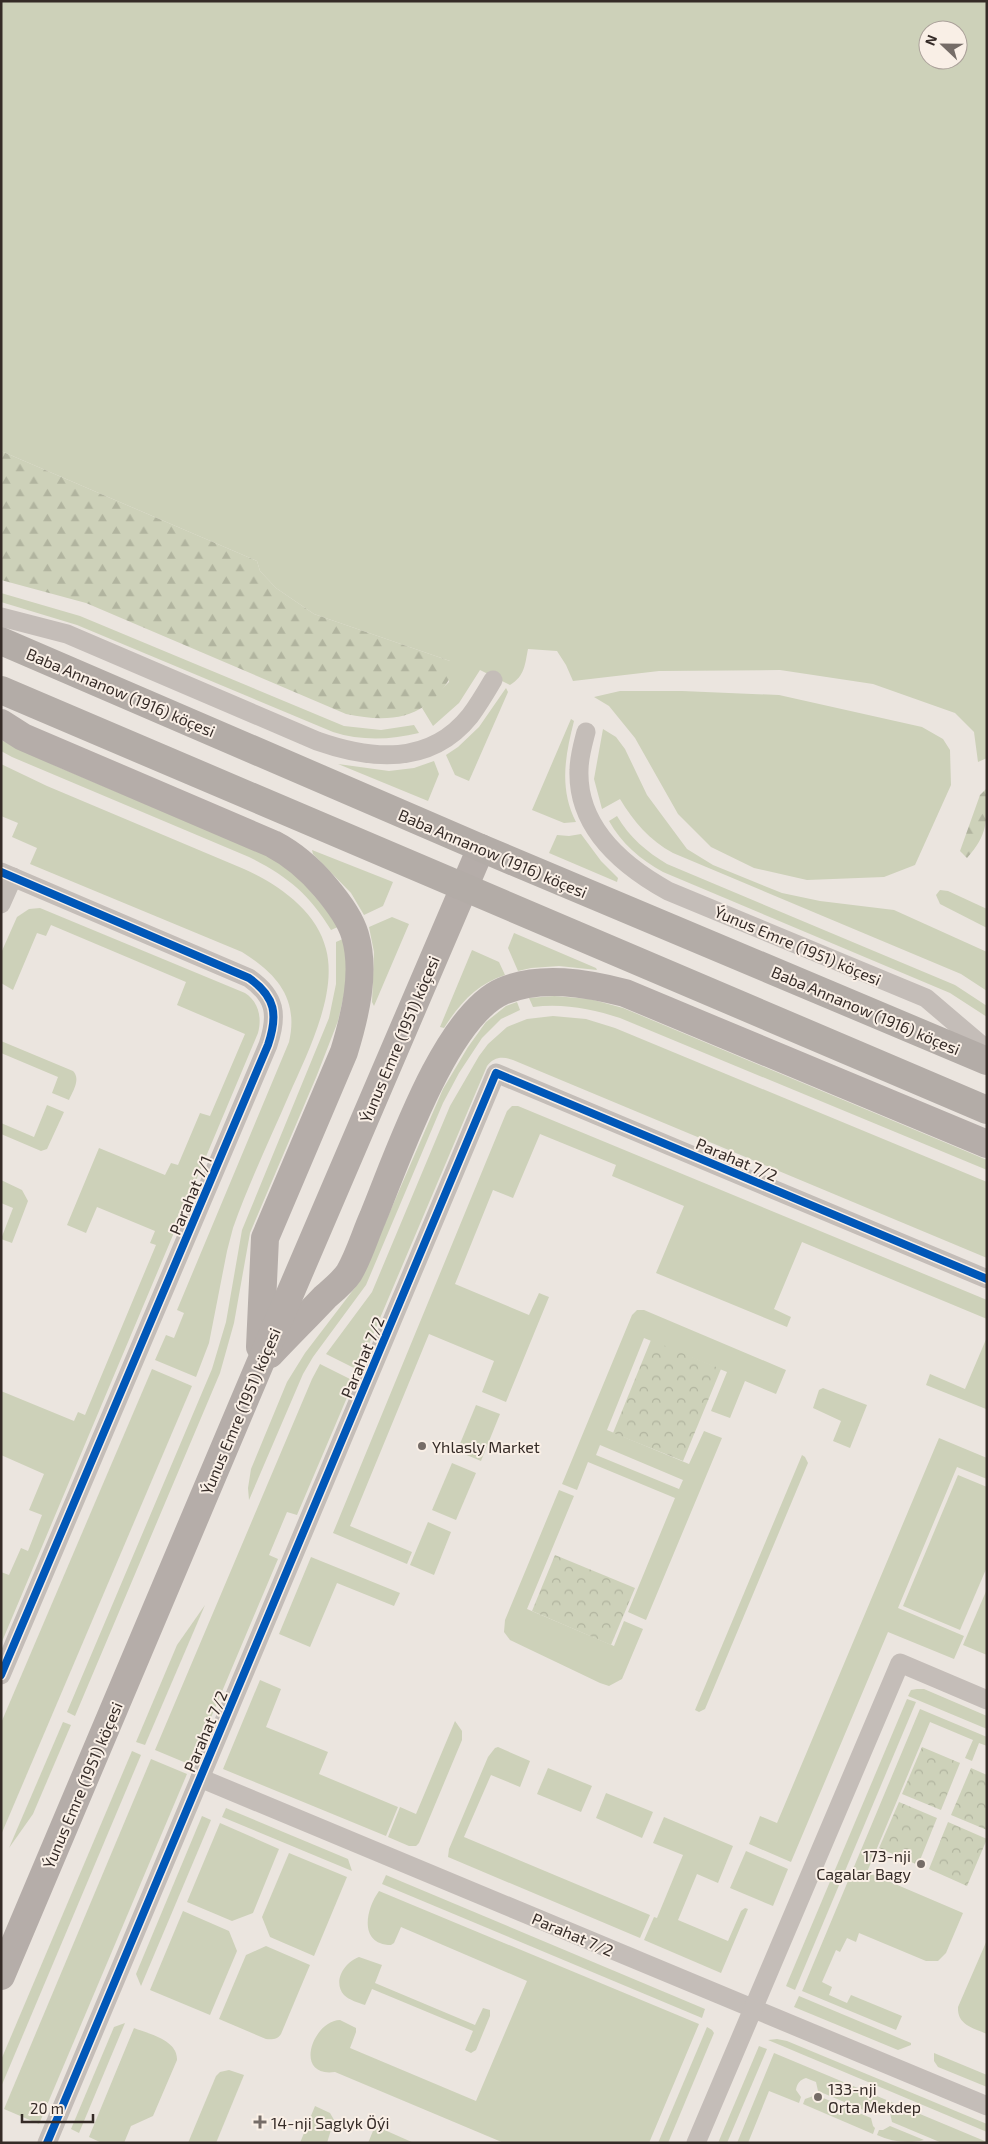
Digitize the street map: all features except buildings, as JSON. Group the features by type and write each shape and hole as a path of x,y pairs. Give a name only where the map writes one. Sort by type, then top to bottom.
{"main road":[{"name":"Baba Annanow (1916) köçesi","path":"1,640 481,848 987,1061"},
{"path":"1,690 987,1110"}],"street":[{"name":"Baba Annanow (1916) köçesi","path":"1,617 67,634 317,741 338,749 361,753 385,756 405,755 433,745 458,728 469,717 493,680"},
{"path":"1,724 23,737 290,853 304,864 330,892 352,928 359,956 358,981 351,1028 344,1052 265,1238 259,1366"},
{"name":"Ýunus Emre (1951) köçesi","path":"586,732 579,768 583,801 588,817 601,838 634,871 668,890 926,998 987,1050"},
{"name":"Ýunus Emre (1951) köçesi","path":"1,1976 481,848"},
{"path":"1,904 7,875"},
{"name":"Parahat 7/1","path":"1,1675 268,1045 274,1024 274,1010 266,993 258,984 244,975 7,875"},
{"path":"259,1366 349,1273 428,1087 448,1049 464,1024 478,1008 489,999 504,991 527,984 548,982 584,984 625,992 987,1144"},
{"name":"Parahat 7/2","path":"47,2143 496,1073 987,1279"},
{"path":"696,2143 900,1663 987,1700"},
{"name":"Parahat 7/2","path":"200,1778 987,2106"}],"green space":[{"path":"1,1 987,1 987,758 978,762 974,732 955,713 873,684 780,670 659,671 573,681 557,651 528,649 524,669 519,678 510,685 480,670 459,703 433,726 422,708 449,682 450,661 314,614 276,588 260,571 257,561 1,451"},
{"path":"1,451 257,561 260,571 276,588 314,614 450,661 456,667 447,684 436,697 412,713 382,718 346,714 86,603 1,580"},
{"path":"1,593 80,616 344,726 381,730 414,725 419,733 376,739 354,737 333,732 77,625 1,602"},
{"path":"506,688 508,692 469,781 455,775 446,755 458,747 479,727"},
{"path":"620,691 682,691 779,695 922,727 943,739 950,750 951,785 915,865 884,877 807,880 754,868 711,847 678,814 635,738 609,706 594,697"},
{"path":"571,719 574,721 565,772 567,797 576,822 564,823 532,810"},
{"path":"603,729 616,737 625,749 647,795 687,849 713,865 782,893 820,901 894,910 987,952 987,991 961,974 673,853 664,848 643,830 620,799 602,809 594,779"},
{"path":"1,740 56,766 266,855 293,871 340,926 331,930 323,917 296,887 263,864 12,757 1,751"},
{"path":"434,761 439,774 428,801 338,764 389,771 414,768"},
{"path":"1,764 47,786 244,869 270,882 305,911 321,935 326,949 329,967 328,985 319,1024 233,1228 209,1343 196,1377 155,1360 166,1335 174,1338 184,1313 177,1310 289,1042 291,1013 288,1000 275,979 266,969 242,952 30,864 37,848 12,837 18,823 1,816"},
{"path":"987,788 987,810 983,834 967,858 960,851 980,795"},
{"path":"617,816 627,831 639,843 667,864 955,985 987,1006 987,1017 950,993 663,872 639,856 619,837 609,821"},
{"path":"581,834 601,861 618,878 617,882 549,853 557,835"},
{"path":"312,850 393,882 383,906 364,915 351,893 313,854"},
{"path":"940,890 948,891 987,909 987,928 940,904 936,895"},
{"path":"40,908 245,993 256,1006 260,1022 258,1033 1,1644 1,1572 9,1575 21,1548 28,1551 42,1515 29,1510 44,1474 1,1455 1,1391 74,1421 78,1412 85,1415 156,1245 150,1243 155,1231 97,1207 86,1233 67,1225 99,1148 165,1175 171,1163 178,1165 200,1113 210,1116 245,1034 177,1005 186,982 51,925 46,936 37,933 13,990 1,983 1,953 17,917 29,909"},
{"path":"392,917 409,924 374,1006 372,1002 374,952 369,927"},
{"path":"514,933 597,970 559,966 518,971 508,948"},
{"path":"345,938 347,958 346,986 338,1021 250,1233 234,1323 220,1373 75,1716 67,1712 212,1369 226,1322 242,1230 329,1018 336,984 336,942"},
{"path":"472,950 499,962 505,975 477,989 456,1011 444,1028 440,1027"},
{"path":"554,996 590,999 623,1008 987,1160 987,1170 620,1018 577,1008 533,1007 529,998"},
{"path":"517,1002 520,1010 501,1019 482,1038 459,1073 443,1103 366,1285 313,1357 303,1374 249,1500 248,1488 251,1469 287,1382 305,1353 360,1281 443,1089 468,1047 486,1022 506,1006"},
{"path":"553,1016 586,1019 615,1028 987,1182 987,1258 513,1060 498,1058 487,1066 358,1370 326,1354 372,1292 450,1106 479,1056 488,1044 507,1027 527,1019"},
{"path":"1,1041 73,1071 76,1081 69,1100 52,1093 58,1077 1,1053"},
{"path":"47,1105 64,1112 47,1149 41,1151 1,1134 1,1123 34,1137"},
{"path":"512,1106 518,1106 987,1300 987,1319 802,1242 774,1309 791,1317 787,1327 656,1273 684,1206 612,1176 616,1165 540,1134 513,1198 493,1190 455,1284 529,1315 539,1293 549,1297 506,1402 482,1392 494,1361 429,1334 350,1526 412,1552 407,1564 333,1533 507,1111"},
{"path":"1,1180 22,1190 28,1201 12,1243 1,1239 13,1208 1,1203"},
{"path":"637,1310 644,1310 786,1370 776,1394 745,1381 730,1418 711,1411 727,1372 644,1338 607,1430 689,1464 704,1431 722,1438 646,1620 628,1612 675,1498 588,1462 577,1490 562,1484 632,1315","holes":["600,1445 683,1480 679,1489 596,1455"]},
{"path":"987,1337 986,1409 926,1385 930,1374 965,1389"},
{"path":"651,1340 721,1369 683,1461 613,1433"},
{"path":"320,1364 354,1381 297,1515 287,1512 269,1555 278,1559 191,1765 155,1750"},
{"path":"152,1369 192,1386 1,1835 1,1723"},
{"path":"823,1388 867,1405 850,1448 833,1441 841,1421 813,1408 819,1390"},
{"path":"476,1405 500,1414 481,1461 457,1451"},
{"path":"939,1438 987,1458 987,1479 957,1467 898,1608 964,1636 954,1659 888,1632 791,1862 749,1844 760,1816 777,1823"},
{"path":"802,1455 808,1463 705,1709 699,1712 695,1710"},
{"path":"452,1463 476,1473 456,1520 432,1510"},
{"path":"958,1475 987,1487 987,1567 960,1630 903,1606"},
{"path":"559,1490 574,1496 527,1609 614,1646 624,1621 643,1629 622,1679 609,1686 510,1640 504,1632 505,1620"},
{"path":"428,1522 451,1532 434,1575 410,1565"},
{"path":"555,1555 635,1588 611,1645 532,1611"},
{"path":"311,1557 400,1593 394,1606 337,1583 310,1647 279,1634"},
{"path":"987,1589 987,1655 963,1645"},
{"path":"205,1605 145,1745 136,1742 177,1645"},
{"path":"260,1680 281,1689 266,1727 328,1752 319,1774 398,1807 386,1836 223,1769"},
{"path":"924,1689 987,1716 987,1729 908,1696 911,1690"},
{"path":"907,1699 916,1702 795,1990 786,1986"},
{"path":"920,1709 987,1737 987,1746 979,1743 972,1761 965,1758 973,1740 930,1722 867,1872 963,1913 946,1953 938,1961 926,1961 859,1933 856,1942 847,1938 840,1952 836,1950 822,1982 832,1987 829,1995 847,2003 851,1995 902,2016 896,2030 802,1991"},
{"path":"455,1721 462,1731 462,1740 419,1843 416,1846 409,1846 388,1837 400,1807 416,1814"},
{"path":"63,1722 71,1725 33,1814 9,1848"},
{"path":"498,1747 530,1761 520,1787 491,1775 464,1837 650,1915 640,1938 448,1857 449,1849 488,1757"},
{"path":"922,1747 960,1763 941,1810 902,1794"},
{"path":"132,1751 141,1755 1,2087 1,2060"},
{"path":"151,1759 187,1774 39,2124 4,2109"},
{"path":"548,1768 592,1786 581,1812 537,1794"},
{"path":"971,1768 987,1775 987,1830 951,1815"},
{"path":"606,1793 653,1812 642,1838 596,1818"},
{"path":"899,1802 937,1818 918,1865 879,1848"},
{"path":"226,1808 348,1859 352,1871 222,1817"},
{"path":"202,1816 211,1820 141,1986 136,1974"},
{"path":"664,1817 733,1846 718,1883 697,1874 678,1920 728,1941 741,1911 745,1908 748,1909 721,1973 644,1940 654,1917 657,1918 683,1855 653,1843"},
{"path":"948,1822 987,1839 967,1886 929,1869"},
{"path":"220,1823 279,1849 253,1913 232,1921 187,1902"},
{"path":"746,1851 788,1869 773,1906 730,1888"},
{"path":"289,1853 347,1877 314,1956 270,1937 262,1917"},
{"path":"386,1875 705,2009 702,2018 382,1884"},
{"path":"379,1891 699,2024 649,2143 504,2143 335,2072 322,2072 314,2067 311,2049 315,2038 330,2023 340,2020 356,2028 350,2048 476,2101 527,1981 401,1927 394,1943 391,1945 380,1943 373,1939 369,1932 368,1916 374,1898"},
{"path":"183,1911 229,1931 237,1951 210,2015 150,1990"},
{"path":"987,1940 987,2034 971,2028 963,2022 958,2013 958,2007"},
{"path":"266,1946 310,1965 280,2036 270,2039 219,2019 246,1955"},
{"path":"359,1957 382,1965 375,1983 475,2025 483,2008 490,2010 490,2016 476,2050 471,2053 465,2050 473,2031 372,1989 365,2005 346,1997 339,1984 340,1978 349,1963"},
{"path":"799,1996 911,2043 911,2045 898,2050 794,2007"},
{"path":"125,2023 79,2133 71,2129 114,2027"},
{"path":"707,2027 714,2033 668,2143 658,2143"},
{"path":"134,2028 154,2035 168,2043 173,2047 177,2060 153,2116 131,2126 124,2143 102,2143 89,2137"},
{"path":"768,2040 787,2041 987,2124 987,2132"},
{"path":"759,2046 767,2049 727,2143 718,2143"},
{"path":"774,2053 987,2143 942,2143 892,2122 890,2113 886,2110 880,2109 873,2114 818,2091 816,2082 806,2078 799,2082 796,2088 801,2097 799,2103 769,2091 748,2143 737,2143"},
{"path":"934,2053 987,2075 987,2087 938,2067 934,2061"},
{"path":"229,2070 244,2075 216,2143 188,2143 216,2076 220,2072"},
{"path":"816,2095 871,2118 875,2128 873,2134 803,2104 805,2099"},
{"path":"315,2106 330,2113 334,2120 327,2143 300,2143"},
{"path":"890,2126 924,2140 900,2142 877,2135 879,2130"},
{"path":"377,2128 414,2143 368,2143 373,2131"}],"cycle path":[{"path":"1,872 249,978 265,992 270,1000 274,1016 268,1045 1,1675"},
{"path":"47,2143 496,1073 987,1279"}],"place":[{"name":"Yhlasly Market","path":"422,1446"},
{"name":"173-nji Cagalar Bagy","path":"921,1864"},
{"name":"133-nji Orta Mekdep","path":"818,2097"},
{"name":"14-nji Saglyk Öýi","path":"260,2122"}]}
